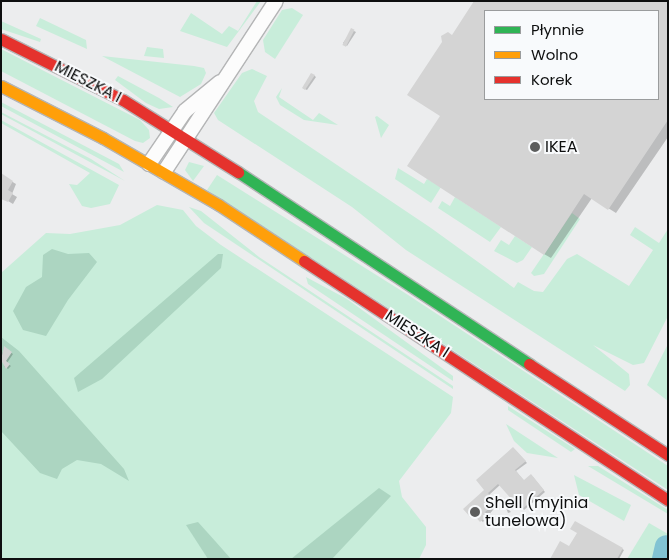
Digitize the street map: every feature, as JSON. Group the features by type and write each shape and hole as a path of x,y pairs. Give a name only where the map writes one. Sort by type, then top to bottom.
{"main road":[{"name":"MIESZKA I","path":"1,39 123,100 187,138 668,455"},
{"name":"MIESZKA I","path":"1,86 164,172 274,240 668,500"}],"street":[{"path":"164,172 276,1"},
{"path":"149,164 190,106 223,80"}],"green space":[{"path":"257,1 261,1 227,47 180,31 191,13 222,34 229,26 238,31"},
{"path":"292,8 303,15 275,59 265,52 263,40 282,10"},
{"path":"40,18 86,40 87,49 36,26"},
{"path":"1,21 41,39 40,42 1,29"},
{"path":"147,47 163,49 164,58 144,56"},
{"path":"1,49 140,120 149,130 150,138 143,143 135,141 1,71"},
{"path":"102,56 194,66 204,68 206,73 201,84 180,97"},
{"path":"252,69 267,76 254,101 258,112 431,228 514,288 518,282 534,291 543,292 567,259 577,254 629,286 653,250 630,235 635,227 659,243 668,229 668,316 644,363 633,365 593,345 629,374 630,385 625,391 406,250 352,207 218,120 214,113 242,73"},
{"path":"118,76 173,107 159,109 146,103 115,80"},
{"path":"282,88 279,97 313,120 319,113 338,125 304,120 280,105 276,97"},
{"path":"1,102 119,164 124,172 1,106"},
{"path":"1,112 91,159 125,181 1,114"},
{"path":"377,116 389,125 381,138 375,117"},
{"path":"1,120 119,185 110,204 91,208 82,206 69,184 77,185 90,173 1,123"},
{"path":"189,162 204,166 193,181 185,170"},
{"path":"398,168 424,184 427,179 441,187 431,203 395,179"},
{"path":"217,175 405,293 668,466 668,490 207,190"},
{"path":"455,197 501,227 490,242 438,208 442,201 450,206"},
{"path":"157,205 183,210 196,226 221,245 453,397 451,413 399,481 402,497 426,527 426,545 419,559 1,559 1,273 46,233 70,234 120,225"},
{"path":"189,207 201,211 259,257 453,386 453,389 204,223"},
{"path":"572,213 580,219 544,274 534,276 531,273"},
{"path":"515,236 532,247 523,260 517,263 494,251 501,240 509,245"},
{"path":"52,249 68,254 89,253 97,262 68,300 46,336 23,330 13,311 26,287 42,277 43,255"},
{"path":"218,254 223,254 221,268 102,379 78,392 74,378"},
{"path":"306,277 347,299 453,376 453,381 308,284"},
{"path":"1,337 19,351 124,469 129,481 101,464 77,460 62,469 57,479 40,473 1,431"},
{"path":"668,344 668,401 647,385"},
{"path":"508,406 575,449 571,452 508,410"},
{"path":"506,424 558,458 527,453 514,441"},
{"path":"588,466 598,466 668,510 668,514"},
{"path":"574,475 631,505 624,521 579,495"},
{"path":"379,488 391,496 332,559 291,559"},
{"path":"198,522 231,559 208,559 186,525"},
{"path":"649,523 668,534 668,559 627,559"}],"building":[{"name":"IKEA","path":"474,1 668,1 668,120 608,210 584,194 544,255 407,166 440,116 407,95 442,42 441,36 448,32 452,35"},
{"path":"351,28 355,30 346,47 342,45"},
{"path":"311,73 315,75 305,90 302,88"},
{"path":"1,173 13,181 8,190 13,193 8,202 1,199"},
{"path":"4,346 12,352 6,361 10,364 6,369 1,360"},
{"path":"513,447 526,461 515,470 524,480 531,474 544,490 521,510 498,484 488,493 496,503 485,512 488,515 480,522 474,515 471,518 463,509 484,490 476,480"},
{"path":"575,521 623,548 617,559 550,559 560,541 569,546 577,533 570,529"}],"waterway":[{"path":"663,559 666,546"}],"traffic: fast":[{"path":"238,172 529,364"}],"traffic: slow":[{"path":"1,86 103,138 219,205 304,261"}],"traffic: jam":[{"path":"1,39 123,100 238,172"},
{"path":"304,261 668,500"},
{"path":"529,364 668,455"}],"place":[{"name":"IKEA","path":"535,147"},
{"name":"Shell (myjnia tunelowa)","path":"475,512"}]}
